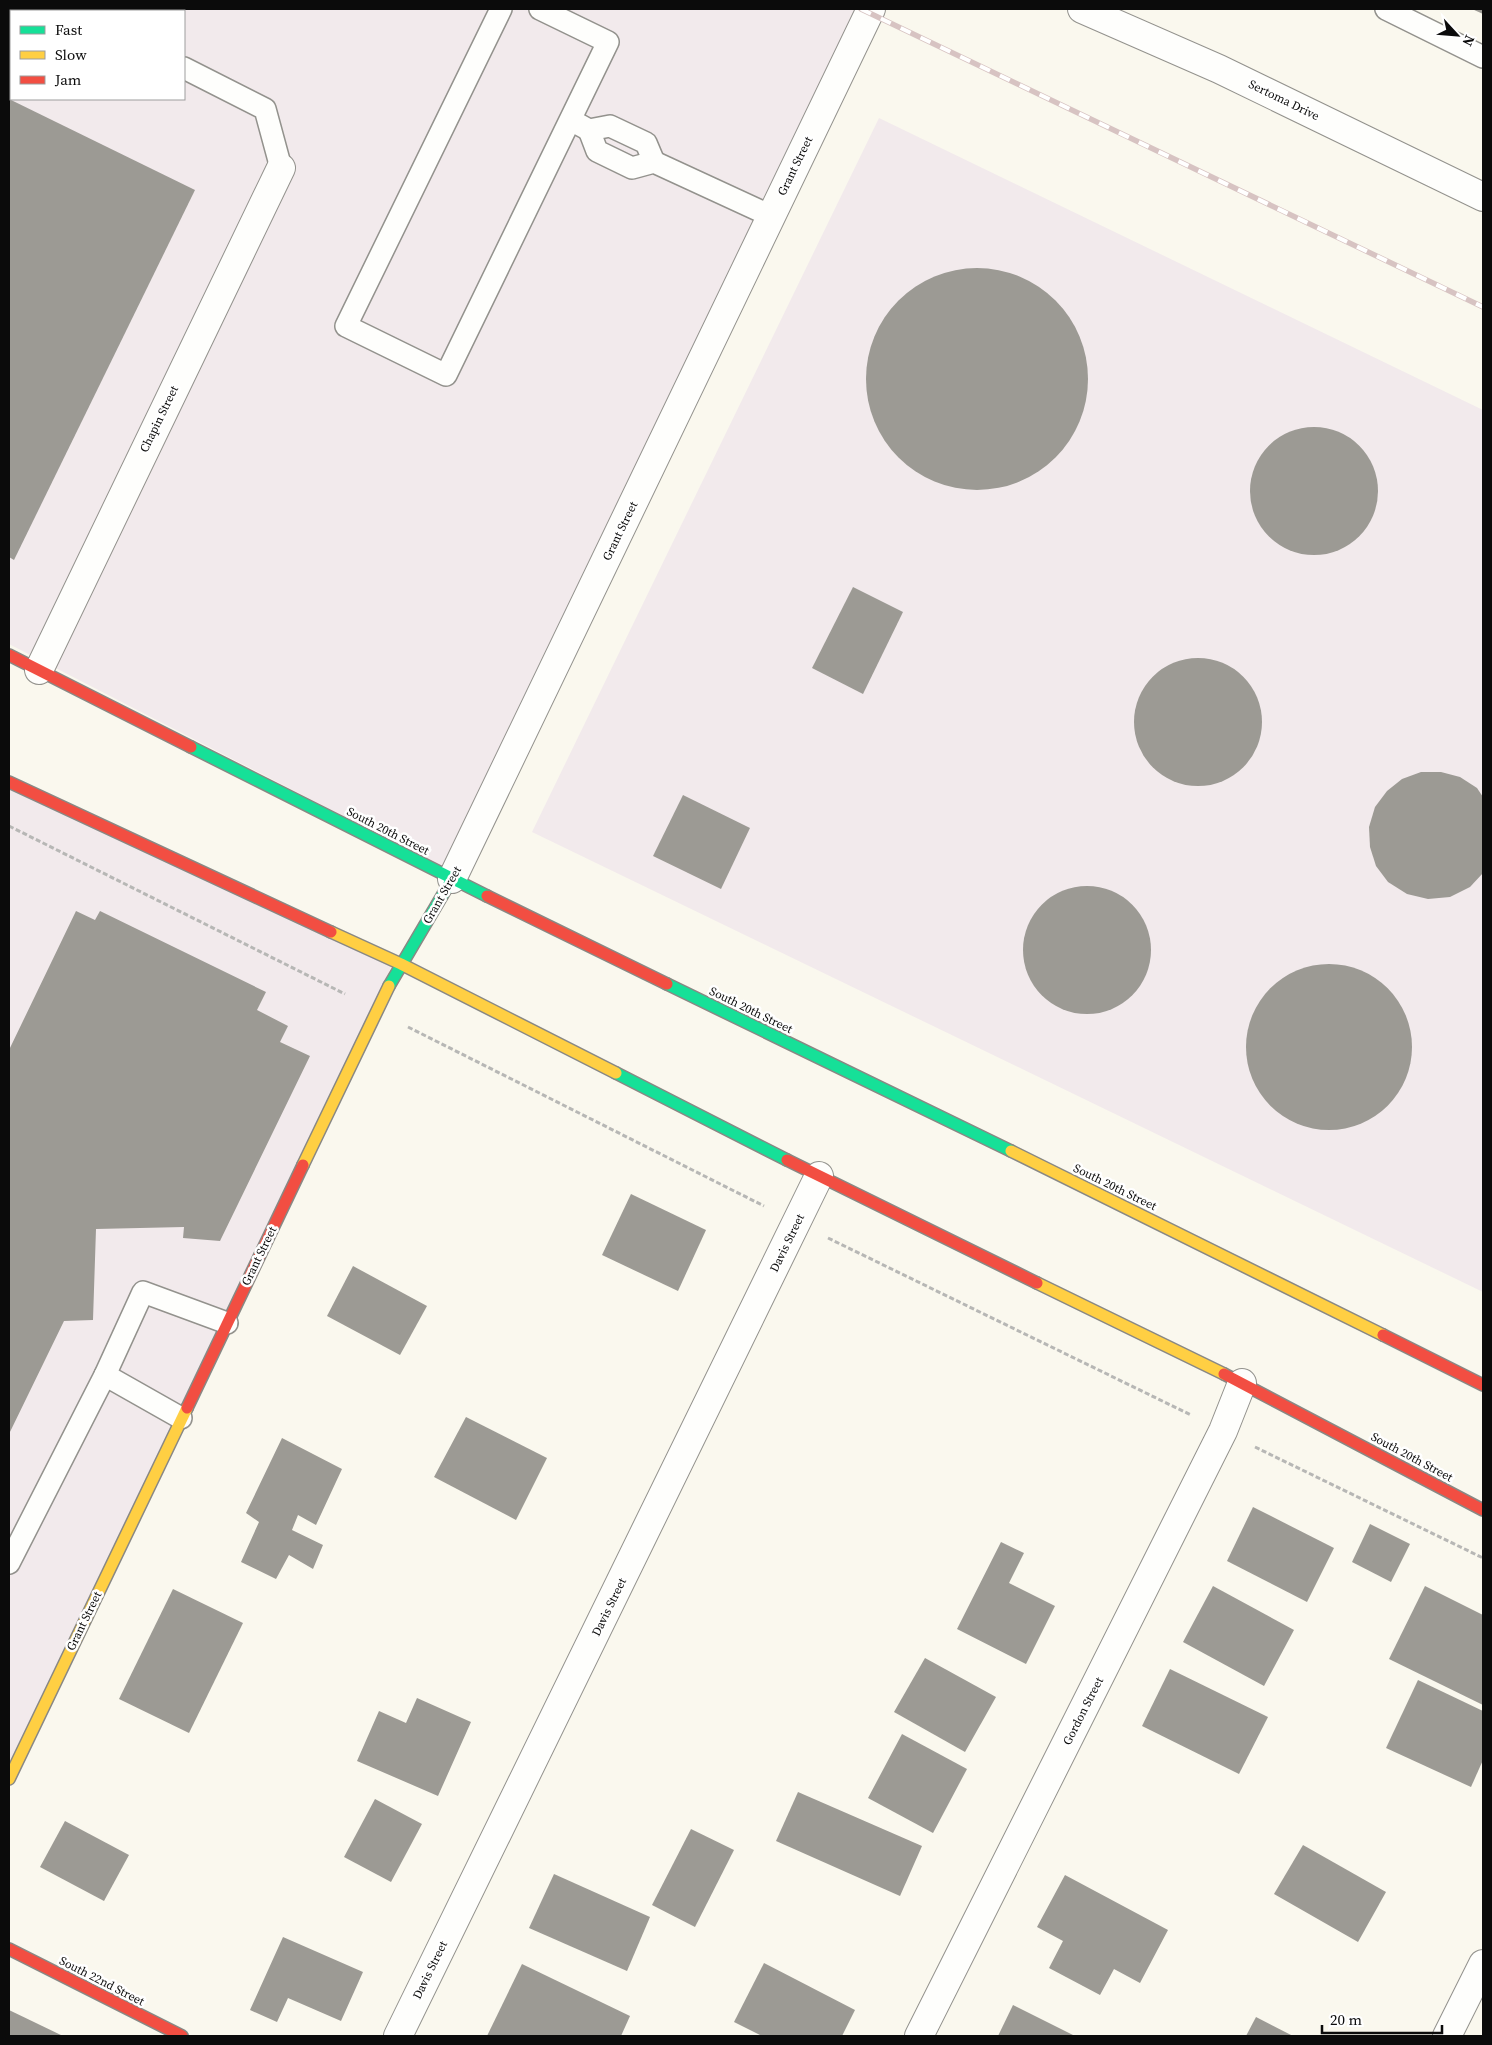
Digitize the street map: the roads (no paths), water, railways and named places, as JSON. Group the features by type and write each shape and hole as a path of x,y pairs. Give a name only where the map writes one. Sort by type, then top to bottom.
{"main road":[{"name":"South 20th Street","path":"9,655 452,879 1198,1243 1483,1385"},
{"name":"South 20th Street","path":"9,782 401,964 819,1176 1242,1383 1483,1510"},
{"name":"Grant Street","path":"9,1779 376,1011 401,964 452,879"},
{"name":"South 22nd Street","path":"9,1949 182,2036"}],"street":[{"name":"Grant Street","path":"452,879 871,9"},
{"name":"Sertoma Drive","path":"1082,9 1219,69 1483,197"},
{"name":"Chapin Street","path":"39,670 280,168"},
{"name":"Davis Street","path":"398,2036 819,1176"},
{"name":"Gordon Street","path":"919,2036 1223,1431 1242,1383"},
{"path":"1447,2036 1483,1964"}],"lane":[{"path":"501,9 346,326 446,375 608,42 540,9"},
{"path":"1386,9 1483,57"},
{"path":"185,69 264,110 280,168"},
{"path":"569,120 590,130 610,126 646,143 654,162"},
{"path":"590,130 597,151 632,168 654,162 771,216"},
{"path":"9,1563 105,1375 143,1292 227,1323"},
{"path":"105,1375 182,1418"}],"railway":[{"path":"861,9 1483,307"}]}
